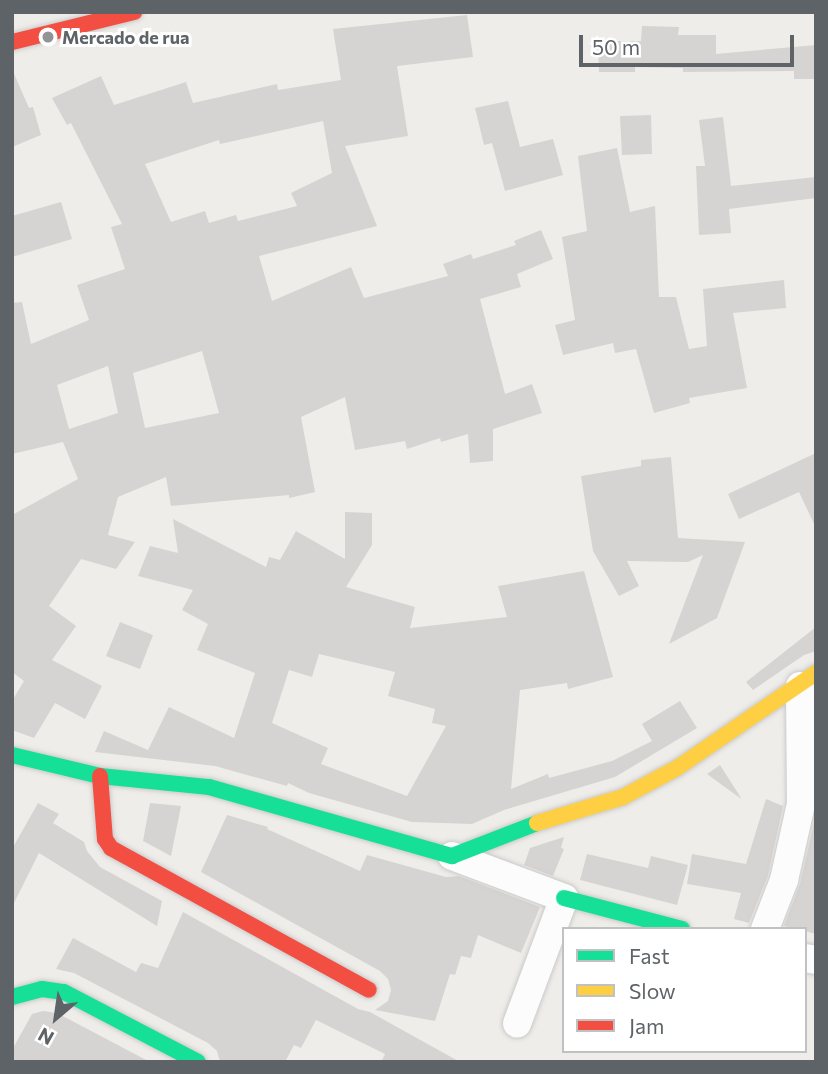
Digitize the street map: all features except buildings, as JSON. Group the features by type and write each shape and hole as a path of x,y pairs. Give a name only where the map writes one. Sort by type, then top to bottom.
{"street":[{"path":"12,42 134,12"},
{"path":"452,856 510,831 623,797 677,768 808,680"},
{"path":"766,927 784,880 801,804 808,680"},
{"path":"12,755 100,775 209,787 452,856 564,898 674,927"},
{"path":"100,775 107,826 105,839 111,848 369,990"},
{"path":"517,1024 564,898"},
{"path":"12,997 42,989 64,992 198,1062"}],"traffic: fast":[{"path":"12,755 100,776 209,787 452,856 537,823"},
{"path":"564,898 674,927"},
{"path":"12,997 42,989 64,992 198,1062"}],"traffic: slow":[{"path":"537,823 623,797 677,768 816,673"}],"traffic: jam":[{"path":"12,42 134,12"},
{"path":"100,776 105,839 111,848 369,990"}],"place":[{"name":"Mercado de rua","path":"48,37"}]}
